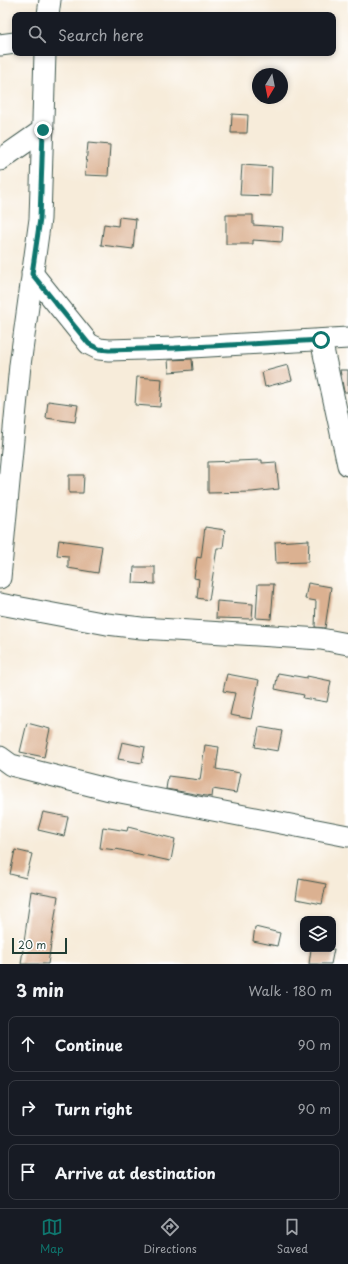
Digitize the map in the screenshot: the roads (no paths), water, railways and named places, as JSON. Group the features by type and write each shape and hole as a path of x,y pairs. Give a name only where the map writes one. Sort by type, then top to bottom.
{"street":[{"path":"48,12 50,0"},
{"path":"0,45 12,43"},
{"path":"0,578 20,365 40,219 45,56"},
{"path":"0,160 43,130"},
{"path":"32,274 89,344 99,349 175,348 348,338"},
{"path":"321,340 348,465"},
{"path":"0,604 107,624 141,628 291,636 348,644"},
{"path":"4,764 110,790 348,836"}]}
